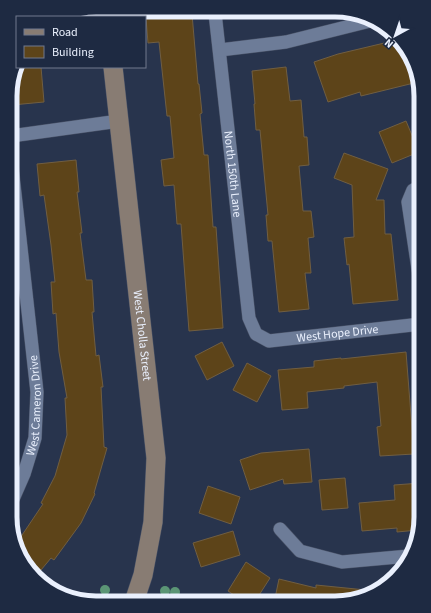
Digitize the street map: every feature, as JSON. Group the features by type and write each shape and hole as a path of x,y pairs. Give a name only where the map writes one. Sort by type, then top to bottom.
{"street":[{"name":"North 150th Lane","path":"216,17 249,318 256,334"},
{"path":"220,50 286,42 364,23"},
{"name":"West Cholla Street","path":"113,68 156,458 153,522 143,575 136,596"},
{"path":"17,135 119,121"},
{"path":"414,193 408,202 414,242"},
{"name":"West Cameron Drive","path":"17,212 37,392 35,438 24,474 17,490"},
{"name":"West Hope Drive","path":"256,334 269,341 414,325"},
{"path":"280,529 300,551 342,562 404,556"}],"building":[{"path":"192,17 202,113 200,114 204,155 208,155 213,227 216,227 223,328 189,331 181,224 177,224 174,185 164,186 161,160 174,158 170,116 167,116 159,42 148,43 146,18"},
{"path":"375,45 375,56 403,56 408,66 412,83 361,96 360,92 328,102 314,62 338,54"},
{"path":"286,67 290,101 301,100 304,137 307,137 309,165 299,166 303,211 311,211 314,237 308,238 311,273 305,273 309,309 279,312 272,241 268,241 266,215 268,215 260,130 256,130 252,71"},
{"path":"22,68 41,68 44,102 17,105 18,86"},
{"path":"406,121 414,140 414,154 392,163 379,132"},
{"path":"344,153 388,169 376,200 384,200 385,234 391,234 398,300 353,304 349,264 347,265 344,238 354,237 352,185 334,178"},
{"path":"76,160 79,192 77,192 82,233 80,233 86,280 92,280 94,312 92,312 96,356 99,355 103,387 101,387 104,447 107,448 94,493 95,494 81,523 54,560 51,558 39,572 30,561 20,538 43,504 41,503 55,476 67,435 65,398 67,398 59,352 56,313 53,314 51,282 55,282 51,245 44,195 40,196 37,164"},
{"path":"222,342 234,366 207,380 195,356"},
{"path":"406,352 414,454 380,456 377,427 381,426 377,382 344,386 344,388 307,392 308,408 282,410 278,370 314,367 314,361"},
{"path":"247,363 271,376 257,402 233,390"},
{"path":"309,449 312,482 284,484 283,479 250,490 240,460 261,453"},
{"path":"345,478 348,508 322,510 319,480"},
{"path":"414,484 414,522 412,531 397,532 397,528 362,531 359,503 395,500 394,485"},
{"path":"208,486 240,497 231,524 199,513"},
{"path":"233,531 240,555 201,567 193,543"},
{"path":"246,562 270,578 258,596 236,596 228,591"},
{"path":"279,579 316,588 316,585 365,590 335,596 275,596"}]}
